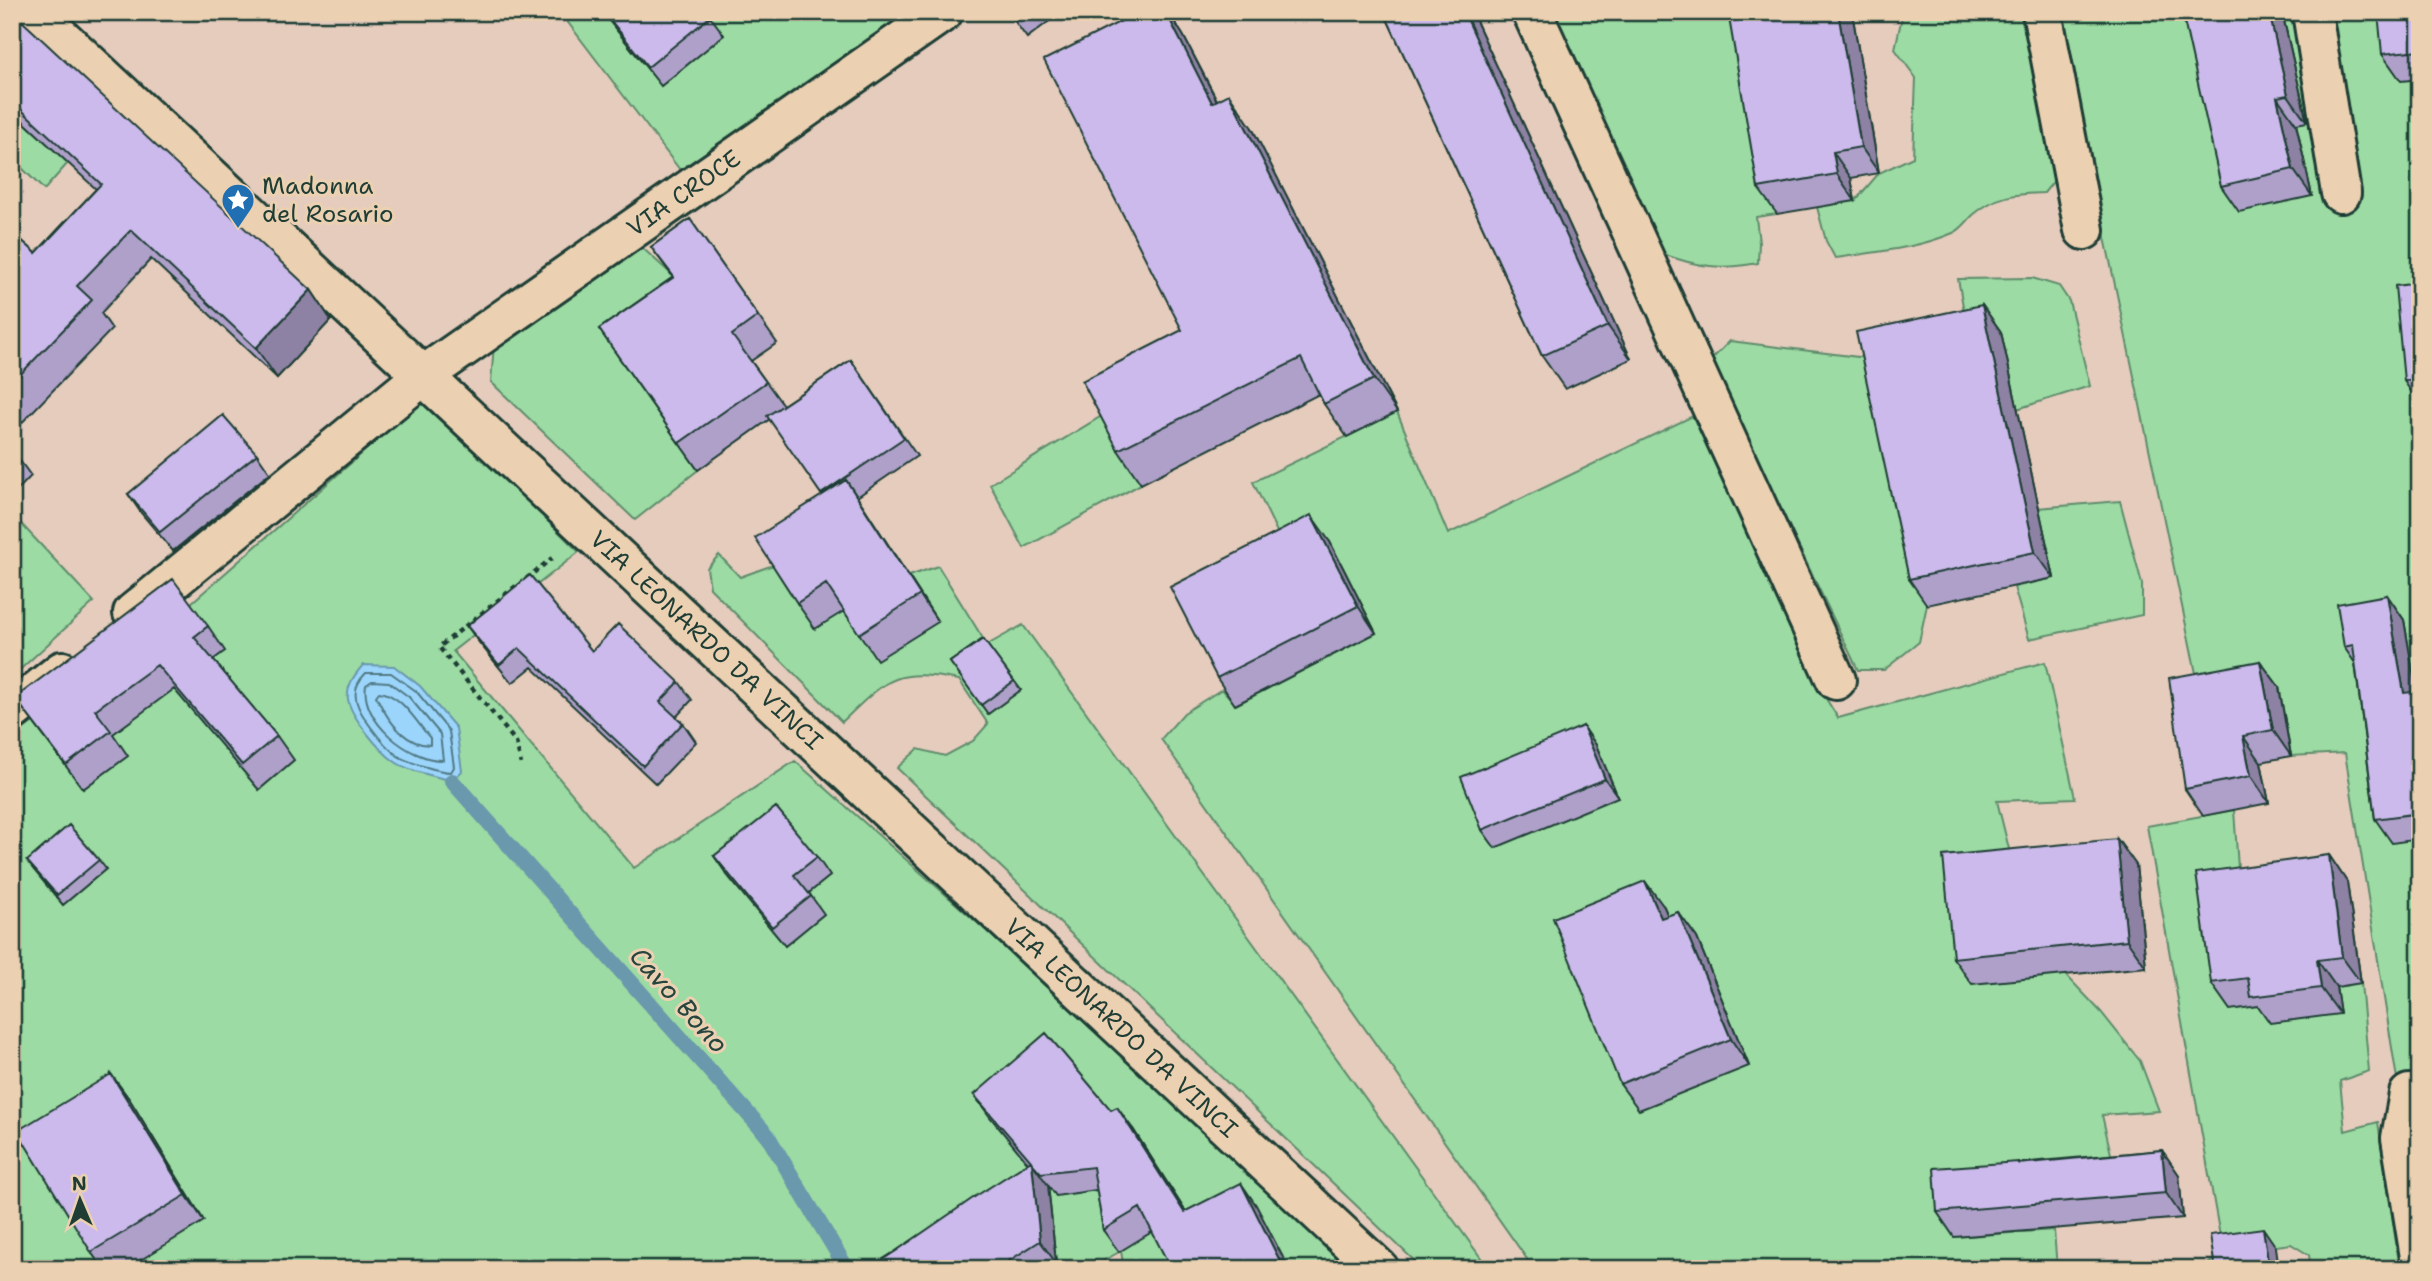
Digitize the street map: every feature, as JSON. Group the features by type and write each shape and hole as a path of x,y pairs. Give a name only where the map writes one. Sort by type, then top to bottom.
{"street":[{"name":"VIA LEONARDO DA VINCI","path":"34,12 1379,1269"},
{"name":"VIA CROCE","path":"12,711 424,375 943,12"},
{"path":"1532,12 1836,680"},
{"path":"2042,12 2084,230"},
{"path":"2312,12 2341,193"},
{"path":"2409,1094 2401,1138 2420,1257"}],"path":[{"path":"521,764 516,742 439,647 588,530"}],"green space":[{"path":"560,12 914,12 680,170"},
{"path":"1549,12 1742,12 1777,214 1756,217 1758,263 1710,266 1663,254"},
{"path":"1903,12 2020,12 2057,177 2044,193 2015,195 1990,203 1956,232 1924,243 1835,258 1826,241 1817,207 1855,201 1879,173 1913,157 1916,78 1895,49"},
{"path":"2058,12 2420,12 2420,1188 2412,1139 2396,1073 2345,753 2291,756 2278,688 2202,702"},
{"path":"12,111 68,163 44,190 12,158"},
{"path":"637,243 670,273 692,303 618,356 698,470 635,520 491,382 494,344"},
{"path":"2032,278 2059,286 2069,301 2090,386 2017,409 1969,338 1958,279"},
{"path":"1730,341 1874,359 1927,605 1919,642 1884,670 1858,670 1710,361"},
{"path":"424,399 579,552 453,651 634,868 795,761 1230,1147 1357,1269 1289,1269 1166,1251 1168,1269 1124,1269 1121,1251 1094,1266 1094,1269 12,1269 12,738 190,604"},
{"path":"1397,412 1448,534 1699,413 1825,697 1838,718 2045,662 2075,798 1997,801 2016,877 2065,974 2101,1012 2140,1061 2159,1111 2102,1115 2117,1180 1955,1237 2054,1230 2057,1269 1534,1269 1161,739 1184,713 1222,689 1236,705 1376,633 1291,561 1253,482"},
{"path":"1105,414 1141,484 1024,548 990,484"},
{"path":"2120,501 2142,584 2142,615 2029,639 2014,587 2054,578 2038,508"},
{"path":"12,514 94,602 12,677"},
{"path":"719,555 740,577 773,565 909,576 938,566 987,645 1023,625 1489,1269 1423,1269 897,768 918,749 945,756 973,741 988,724 959,680 920,675 893,680 871,695 842,722 710,588 707,568"},
{"path":"2234,810 2240,897 2267,1005 2339,1014 2336,987 2361,983 2369,1071 2340,1081 2345,1131 2378,1122 2400,1269 2311,1269 2309,1255 2291,1244 2224,1253 2225,1269 2201,1269 2223,1253 2147,826"}],"water":[{"path":"363,665 394,666 420,686 456,728 462,771 452,781 400,765 366,733 348,699 350,685"}],"building":[{"path":"604,12 707,12 711,16 648,67"},
{"path":"1009,12 1023,12 1014,19"},
{"path":"1139,12 1166,12 1212,103 1229,94 1374,379 1324,404 1301,358 1118,450 1082,381 1182,330 1044,60"},
{"path":"1384,12 1464,12 1608,326 1542,356"},
{"path":"1728,12 1838,12 1861,147 1833,152 1837,174 1758,188"},
{"path":"2182,12 2269,12 2288,95 2277,97 2293,169 2221,186"},
{"path":"2378,12 2420,12 2420,50 2382,54"},
{"path":"22,21 311,290 256,348 131,230 77,286 92,300 12,383 12,232 36,253 101,184 12,101 12,31"},
{"path":"690,219 758,316 732,335 766,382 679,443 599,329 674,277 651,247"},
{"path":"2420,283 2420,380 2404,381 2395,286"},
{"path":"1982,305 2035,552 1909,579 1856,332"},
{"path":"851,360 904,438 821,494 767,416"},
{"path":"223,415 257,454 160,532 128,494"},
{"path":"846,480 920,595 859,634 826,584 797,603 755,538"},
{"path":"1311,515 1358,606 1217,678 1170,587"},
{"path":"530,575 592,651 618,624 679,682 660,702 683,723 643,766 519,648 499,665 467,626"},
{"path":"173,579 208,626 194,637 277,736 242,765 157,665 95,710 111,731 66,765 15,698"},
{"path":"2387,595 2404,693 2420,691 2420,813 2375,819 2353,645 2344,647 2337,604"},
{"path":"983,639 1014,681 981,705 950,662"},
{"path":"2260,661 2273,730 2243,736 2251,776 2185,789 2169,678"},
{"path":"1583,726 1605,779 1482,830 1461,777"},
{"path":"776,807 817,857 794,875 811,896 772,927 714,856"},
{"path":"69,825 99,860 57,895 27,861"},
{"path":"2117,839 2127,940 1953,958 1943,856"},
{"path":"2329,855 2342,957 2317,960 2321,988 2251,997 2248,978 2211,983 2196,873"},
{"path":"1645,881 1661,918 1678,912 1731,1039 1620,1084 1553,918"},
{"path":"1046,1033 1111,1110 1117,1107 1184,1212 1241,1183 1284,1269 1171,1269 1140,1208 1103,1230 1093,1167 1041,1173 1032,1163 1040,1241 996,1269 868,1269 1031,1161 974,1095"},
{"path":"111,1074 186,1195 91,1252 17,1131"},
{"path":"2162,1150 2166,1193 1937,1212 1934,1168 2018,1164"},
{"path":"2263,1228 2269,1269 2215,1269 2210,1235"}],"waterway":[{"name":"Cavo Bono","path":"452,781 767,1135 847,1269"}],"place":[{"name":"Madonna del Rosario","path":"238,230"}]}
